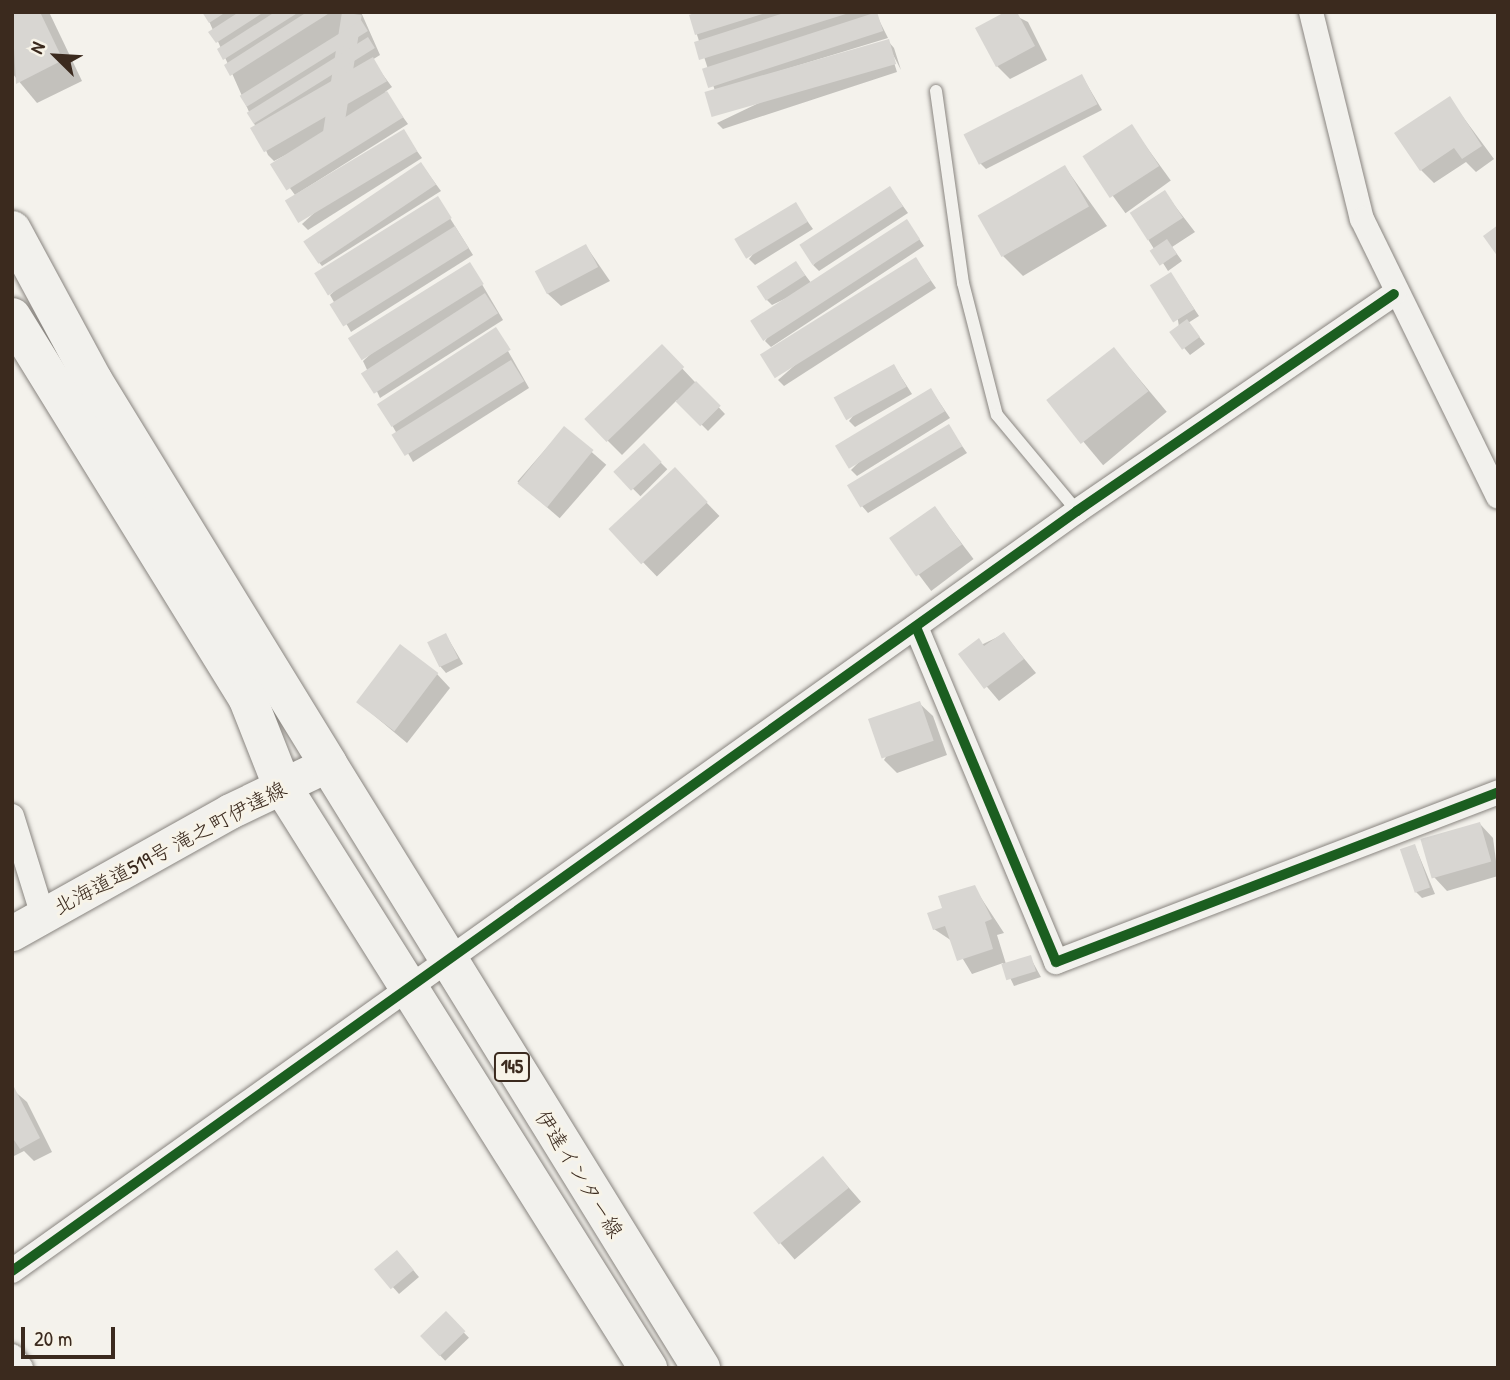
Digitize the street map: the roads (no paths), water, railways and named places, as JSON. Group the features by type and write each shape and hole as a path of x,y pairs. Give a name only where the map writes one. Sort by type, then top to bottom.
{"main road":[{"name":"伊達インター線","path":"12,230 93,380 445,961 701,1368"},
{"path":"12,317 247,697 282,786"},
{"name":"北海道道519号 滝之町伊達線","path":"12,933 282,786 328,764"},
{"name":"145","path":"282,786 648,1368"}],"street":[{"path":"1311,12 1362,219 1394,294 1498,496"},
{"path":"12,1271 1077,511 1394,294"},
{"path":"916,626 1056,962 1498,792"},
{"path":"12,816 43,916"},
{"path":"12,1356 21,1368"}],"lane":[{"path":"936,91 963,283 997,415 1077,511"}]}
